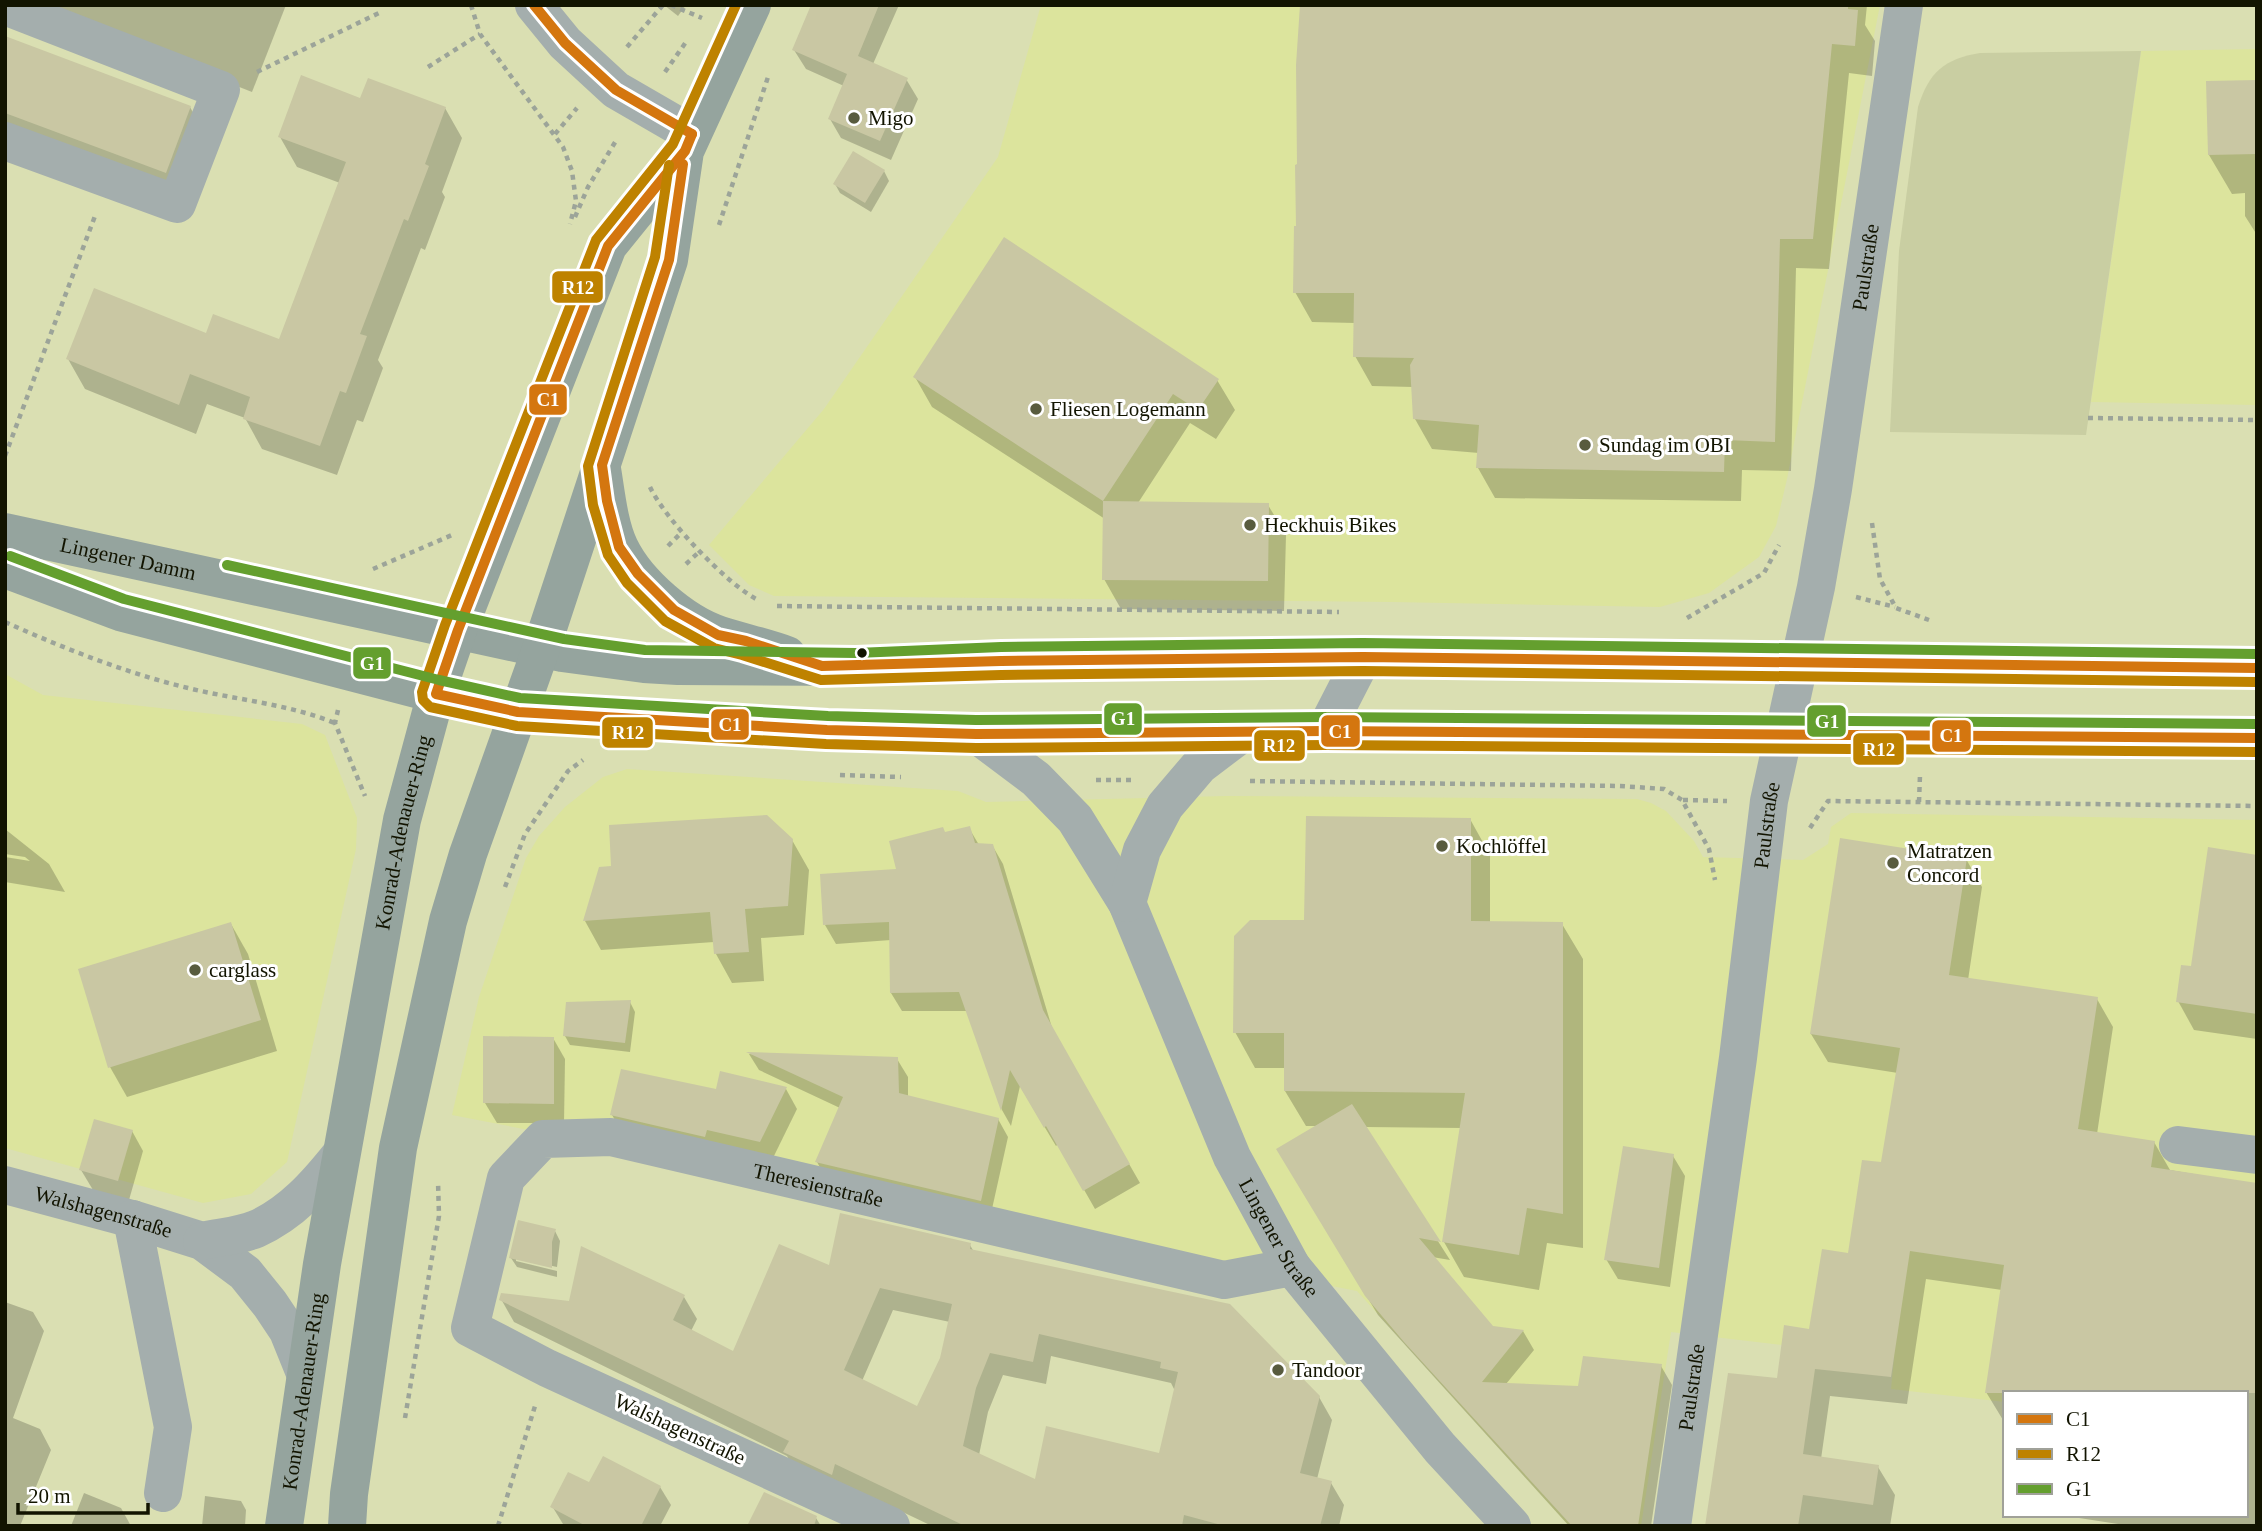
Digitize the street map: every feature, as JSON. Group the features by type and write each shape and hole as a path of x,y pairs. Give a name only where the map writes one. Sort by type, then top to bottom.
{"main road":[{"name":"Konrad-Adenauer-Ring","path":"284,1526 341,1154 402,820 436,694 458,630 608,246 689,142 741,34 752,5"},
{"name":"Konrad-Adenauer-Ring","path":"347,1526 349,1494 398,1148 448,921 468,854 541,649 669,260 689,142"},
{"path":"602,465 607,501 620,547 638,574 674,610 719,635 822,666"},
{"name":"Lingener Damm","path":"5,532 541,649 644,664 822,666 1363,657 2257,668"},
{"name":"Lingener Damm","path":"5,569 120,611 436,694 518,712 827,730 976,734 1325,730 2257,738"}],"street":[{"path":"534,5 565,43 616,90 689,142"},
{"name":"Paulstraße","path":"1672,1526 1738,1058 1769,801 1800,662 1833,489 1903,5"},
{"path":"5,6 221,90 177,204 5,141"},
{"path":"1325,730 1363,657"},
{"path":"1126,903 1142,850 1165,806 1200,765 1245,731"},
{"name":"Lingener Straße","path":"976,734 1037,779 1075,819 1126,903 1233,1157 1292,1267 1440,1448 1512,1526"},
{"name":"Theresienstraße","path":"470,1328 506,1178 543,1139 611,1138 1224,1280 1292,1267"},
{"path":"2178,1145 2257,1155"},
{"name":"Walshagenstraße","path":"202,1241 254,1230 285,1212 312,1191 341,1154"},
{"name":"Walshagenstraße","path":"5,1185 202,1241 245,1273 270,1304 288,1331 306,1373"},
{"path":"132,1219 173,1427 163,1493"},
{"name":"Walshagenstraße","path":"470,1328 547,1368 891,1526"}],"path":[{"path":"471,5 480,34 563,147 572,171 576,201 568,232"},
{"path":"646,25 663,5"},
{"path":"671,5 703,19"},
{"path":"221,90 383,11"},
{"path":"428,67 480,34"},
{"path":"5,456 109,179"},
{"path":"2088,418 2257,420"},
{"path":"372,569 454,533"},
{"path":"1674,618 1687,618 1764,573 1784,535"},
{"path":"691,540 731,581 763,603"},
{"path":"772,605 1350,612"},
{"path":"5,622 99,660 186,688 309,713 335,723"},
{"path":"502,894 525,834 568,771 582,760 596,760"},
{"path":"833,775 915,777"},
{"path":"1037,779 1620,786 1664,789 1682,800 1709,849"},
{"path":"1809,831 1828,801 2257,806"},
{"path":"403,1426 439,1216 438,1170"},
{"path":"498,1526 547,1368"}],"shaded area":[{"path":"1041,5 1880,5 1787,479 1776,526 1759,557 1709,593 1660,607 774,596 749,585 709,545 824,409 998,157"},
{"path":"2257,49 2257,405 2091,402 2141,51"},
{"path":"2141,51 2086,435 1890,432 1899,251 1918,107 1927,85 1947,63 1980,53"},
{"path":"5,674 43,695 302,724 325,735 357,818 356,849 287,1162 251,1194 203,1203 5,1148"},
{"path":"627,769 958,791 986,802 1227,796 1637,799 1666,811 1694,841 1703,857 1803,860 1828,844 1831,827 1851,813 2257,820 2257,1325 2012,1391 2003,1391 2003,1402 1891,1389 1894,1358 1671,1332 1641,1526 1569,1526 1357,1291 452,1115 479,997 526,858 539,836 565,807 603,777"}],"building":[{"path":"811,5 879,5 858,56 908,78 880,141 828,119 847,74 792,50"},
{"path":"1300,5 1848,5 1848,9 1858,10 1855,46 1832,44 1813,239 1780,239 1775,442 1725,440 1724,472 1476,468 1479,425 1413,419 1410,365 1414,358 1353,357 1354,293 1293,293 1297,164 1296,65"},
{"path":"5,36 191,106 166,173 5,113"},
{"path":"301,75 360,98 368,78 446,107 425,164 429,166 408,221 404,219 360,334 367,336 346,393 340,391 320,446 243,419 250,397 190,374 179,405 66,359 94,288 206,333 213,314 279,339 346,162 278,137"},
{"path":"2257,80 2257,154 2208,155 2206,81"},
{"path":"853,151 885,170 865,203 833,184"},
{"path":"1004,237 1219,379 1198,410 1173,394 1103,501 913,377"},
{"path":"1103,501 1269,503 1268,581 1102,580"},
{"path":"767,815 793,839 788,906 745,909 749,952 714,954 710,912 583,921 599,867 611,866 609,825"},
{"path":"1306,816 1471,818 1471,921 1563,922 1563,1214 1527,1208 1519,1255 1442,1242 1465,1093 1284,1091 1284,1033 1233,1033 1234,936 1250,920 1304,920"},
{"path":"970,826 975,843 993,844 1043,1010 1130,1164 1083,1191 1010,1070 1001,1111 959,992 890,993 889,922 823,925 820,874 896,869 889,841 943,827 945,832"},
{"path":"1840,838 1967,858 1949,975 2098,997 2078,1129 2155,1141 2151,1167 2257,1183 2257,1393 1985,1393 2004,1265 1910,1251 1891,1377 1815,1369 1803,1454 1879,1465 1873,1505 1803,1495 1798,1526 1705,1526 1728,1373 1777,1378 1784,1325 1809,1329 1822,1249 1848,1253 1862,1160 1881,1162 1900,1048 1810,1034"},
{"path":"2208,847 2257,855 2257,1014 2176,1002 2181,965 2191,966"},
{"path":"231,922 261,1020 108,1068 78,969"},
{"path":"631,1000 625,1043 563,1036 566,1002"},
{"path":"483,1036 554,1037 554,1104 483,1103"},
{"path":"746,1052 898,1057 899,1093 999,1118 981,1201 815,1162 843,1097"},
{"path":"621,1069 716,1089 720,1071 787,1087 760,1142 707,1130 705,1137 610,1115"},
{"path":"1352,1104 1441,1242 1419,1238 1493,1326 1524,1330 1482,1382 1578,1386 1583,1356 1662,1364 1638,1526 1572,1526 1365,1296 1276,1149"},
{"path":"94,1119 133,1130 118,1181 79,1170"},
{"path":"1623,1146 1674,1154 1659,1268 1604,1260"},
{"path":"840,1213 971,1243 970,1249 1230,1304 1320,1396 1300,1473 1332,1481 1320,1526 1225,1526 1184,1515 1182,1526 965,1526 835,1464 832,1475 783,1452 789,1441 499,1300 501,1293 569,1301 581,1246 685,1295 673,1320 733,1351 779,1244 829,1265","holes":["880,1288 952,1304 940,1358 917,1406 844,1370","1039,1334 1161,1362 1160,1368 1178,1372 1159,1453 1046,1426 1035,1479 963,1446 976,1388 990,1353 1033,1362"]},
{"path":"518,1220 556,1229 552,1242 552,1268 509,1258"},
{"path":"603,1456 661,1486 641,1526 586,1526 550,1507 568,1472 589,1482"},
{"path":"764,1492 817,1516 814,1526 747,1526"}],"transit line":[{"name":"C1","path":"534,5 565,43 616,90 692,134"},
{"name":"R12","path":"736,5 673,144 596,240 445,625 422,692 423,700 430,707 517,726 826,744 976,748 1325,745 2257,752"},
{"name":"C1","path":"692,134 685,151 608,246 458,630 436,694 518,712 827,730 976,734 1325,731 2257,738"},
{"name":"C1","path":"683,164 669,260 602,465 607,501 619,547 638,574 674,610 718,635 746,641 822,666 1363,657 2257,668"},
{"name":"R12","path":"669,165 655,257 588,466 593,505 608,555 627,583 665,621 714,648 821,680 1363,671 2257,682"},
{"name":"G1","path":"10,556 124,599 439,680 520,698 828,716 976,720 1325,717 2257,724"},
{"name":"G1","path":"227,565 564,639 645,650 856,653 1001,647 1363,643 2257,654"}],"place":[{"name":"Migo","path":"854,118"},
{"name":"Fliesen Logemann","path":"1036,409"},
{"name":"Sundag im OBI","path":"1585,445"},
{"name":"Heckhuis Bikes","path":"1250,525"},
{"name":"Kochlöffel","path":"1442,846"},
{"name":"Matratzen Concord","path":"1893,863"},
{"name":"carglass","path":"195,970"},
{"name":"Tandoor","path":"1278,1370"}]}
